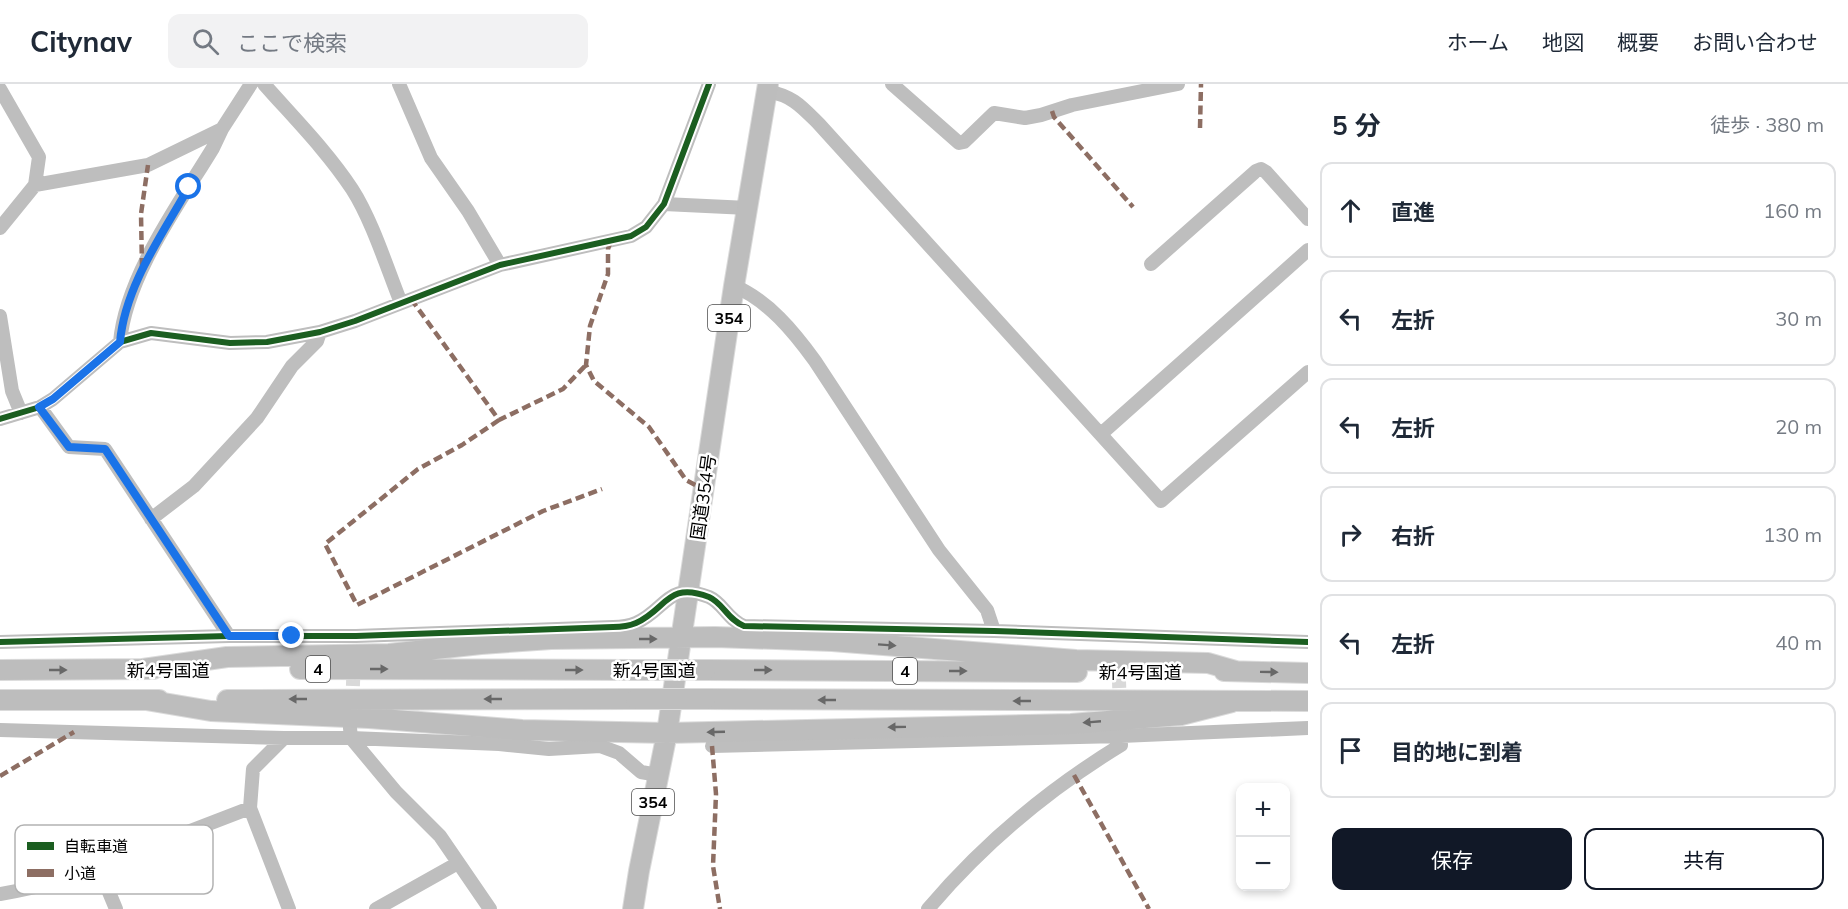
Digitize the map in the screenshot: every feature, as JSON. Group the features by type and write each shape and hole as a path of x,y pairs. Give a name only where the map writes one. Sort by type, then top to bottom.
{"highway":[{"name":"国道354号","path":"633,909 667,733 734,286 767,88"},
{"path":"143,669 227,657 389,654 551,639 715,637 831,641 1076,660 1208,663 1236,671"},
{"name":"新4号国道","path":"0,670 1236,671 1308,673"},
{"name":"新4号国道","path":"0,700 1308,701"},
{"path":"146,700 211,711 369,718 522,730 667,733 842,727 1071,724 1181,714 1232,702"}],"street":[{"path":"120,342 121,327 142,267 222,129 251,84"},
{"path":"264,84 316,143 352,190 401,303"},
{"path":"399,84 431,158 468,211 500,265"},
{"path":"0,419 39,407 53,399 120,342 151,333 230,343 267,342 320,332 500,265 631,236 646,227 664,204 709,84"},
{"path":"891,84 959,143 964,142 994,113 1026,118 1072,105 1178,84"},
{"path":"767,88 796,101 819,124 1161,501 1308,372"},
{"path":"0,89 39,158 35,185 0,228"},
{"path":"35,185 148,165 222,129"},
{"path":"1151,264 1261,169 1308,219"},
{"path":"664,204 748,208"},
{"path":"1101,434 1308,250"},
{"path":"734,286 747,291 795,334 939,550 987,610 994,631"},
{"path":"0,316 12,391 21,413"},
{"path":"151,519 194,486 257,418 292,366 317,341 320,332"},
{"path":"39,407 69,447 105,449 229,636"},
{"path":"0,642 229,636 355,641 626,626 642,620 674,595 689,592 717,601 735,623 744,626 994,631 1308,642"},
{"path":"1117,636 1118,652"},
{"path":"712,746 1308,728"},
{"path":"0,730 284,738 351,733 549,749 600,746 619,753 641,772 658,775"},
{"path":"351,733 396,792 440,836 490,909"},
{"path":"928,909 979,854 1023,815 1087,766 1121,745 1121,733"},
{"path":"284,738 253,769 250,808 290,909"},
{"path":"206,825 250,808"},
{"path":"376,909 458,863"},
{"path":"0,894 15,892"},
{"path":"110,894 116,909"}],"tunnel":[{"path":"1118,653 1120,709"},
{"path":"352,707 354,660"}],"marked path":[{"path":"1200,128 1201,84"},
{"path":"1052,111 1054,117 1133,207"},
{"path":"142,267 141,214 148,165"},
{"path":"611,241 608,249 608,274 590,326 586,365 594,381 649,427 686,480 703,489"},
{"path":"411,299 499,420 563,389 586,365"},
{"path":"499,420 462,445 418,469 325,544 357,605 543,511 602,489"},
{"path":"0,776 74,732"},
{"path":"712,746 716,794 713,866 720,909"},
{"path":"1074,775 1149,909"}],"cycle path":[{"path":"0,419 40,407 53,399 120,342 151,333 230,343 267,342 320,332 355,321 500,265 631,236 646,227 664,204 709,84"},
{"path":"0,642 229,636 356,636 619,627 636,623 668,599 684,592 709,597 744,626 994,631 1308,642"}],"route":[{"path":"189,187 142,267 121,327 120,342 53,399 39,407 69,447 105,449 229,636 292,636"}]}
